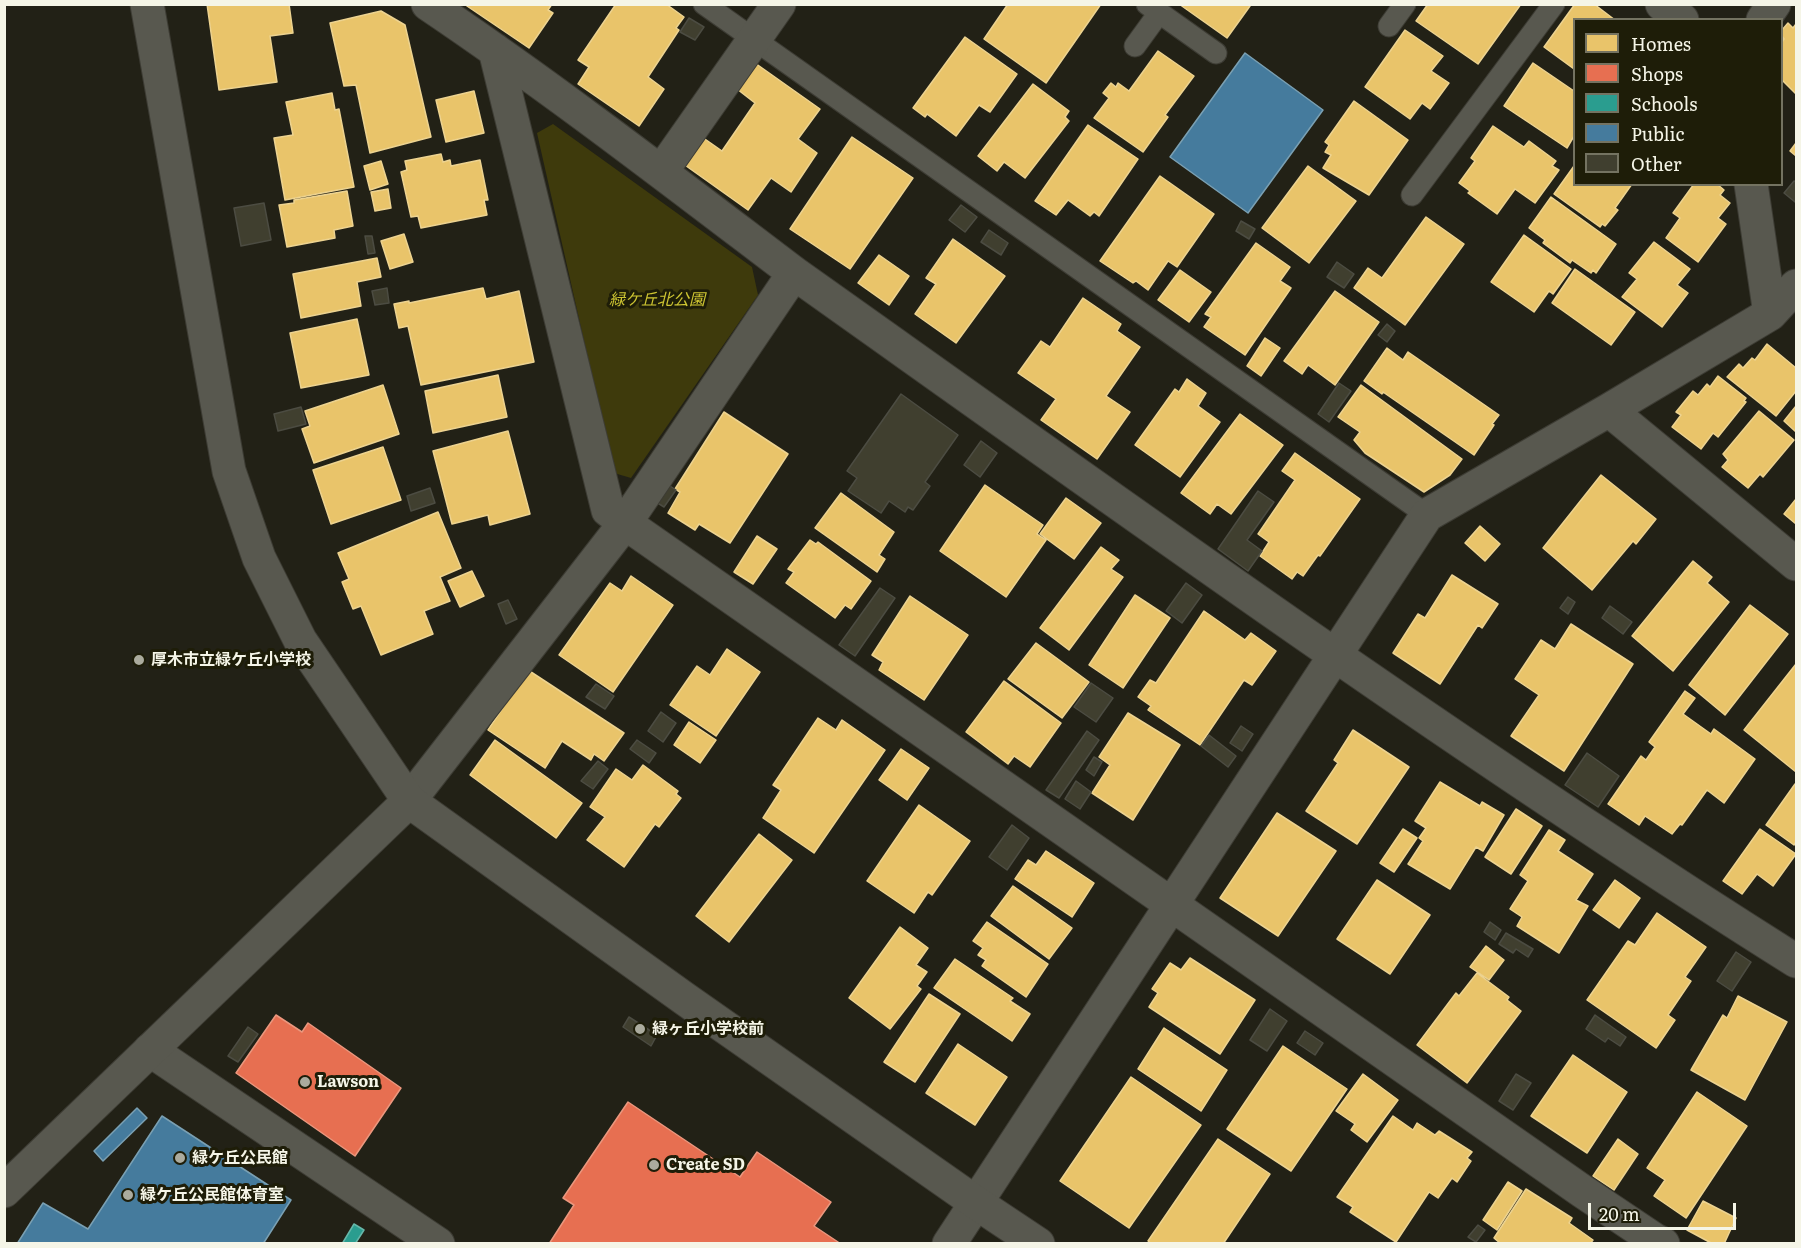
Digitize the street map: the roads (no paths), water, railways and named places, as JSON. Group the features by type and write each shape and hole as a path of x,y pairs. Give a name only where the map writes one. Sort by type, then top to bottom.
{"street":[{"path":"147,4 227,459 233,482 259,558 300,640 409,801 685,999 1038,1244"},
{"path":"428,4 495,50 661,172 794,273 1335,656 1677,886 1797,961"},
{"path":"661,172 779,4"},
{"path":"1662,4 1680,18"},
{"path":"1764,18 1774,4"},
{"path":"495,50 608,510 1657,1242"},
{"path":"1751,186 1770,314"},
{"path":"4,1191 409,801 626,523 794,273"},
{"path":"949,1244 1427,515 1610,410 1770,314 1797,286"},
{"path":"1610,410 1797,564"},
{"path":"150,1050 438,1244"}],"lane":[{"path":"704,4 1427,515"},
{"path":"1389,26 1405,4"},
{"path":"1412,195 1554,4"},
{"path":"1135,46 1153,9 1216,53"}],"place":[{"name":"厚木市立緑ケ丘小学校","path":"139,660"},
{"name":"緑ヶ丘小学校前","path":"640,1029"},
{"name":"Lawson","path":"305,1082"},
{"name":"緑ケ丘公民館","path":"180,1158"},
{"name":"Create SD","path":"654,1165"},
{"name":"緑ケ丘公民館体育室","path":"128,1195"}],"park label":[{"name":"緑ケ丘北公園","path":"657,300"}]}
